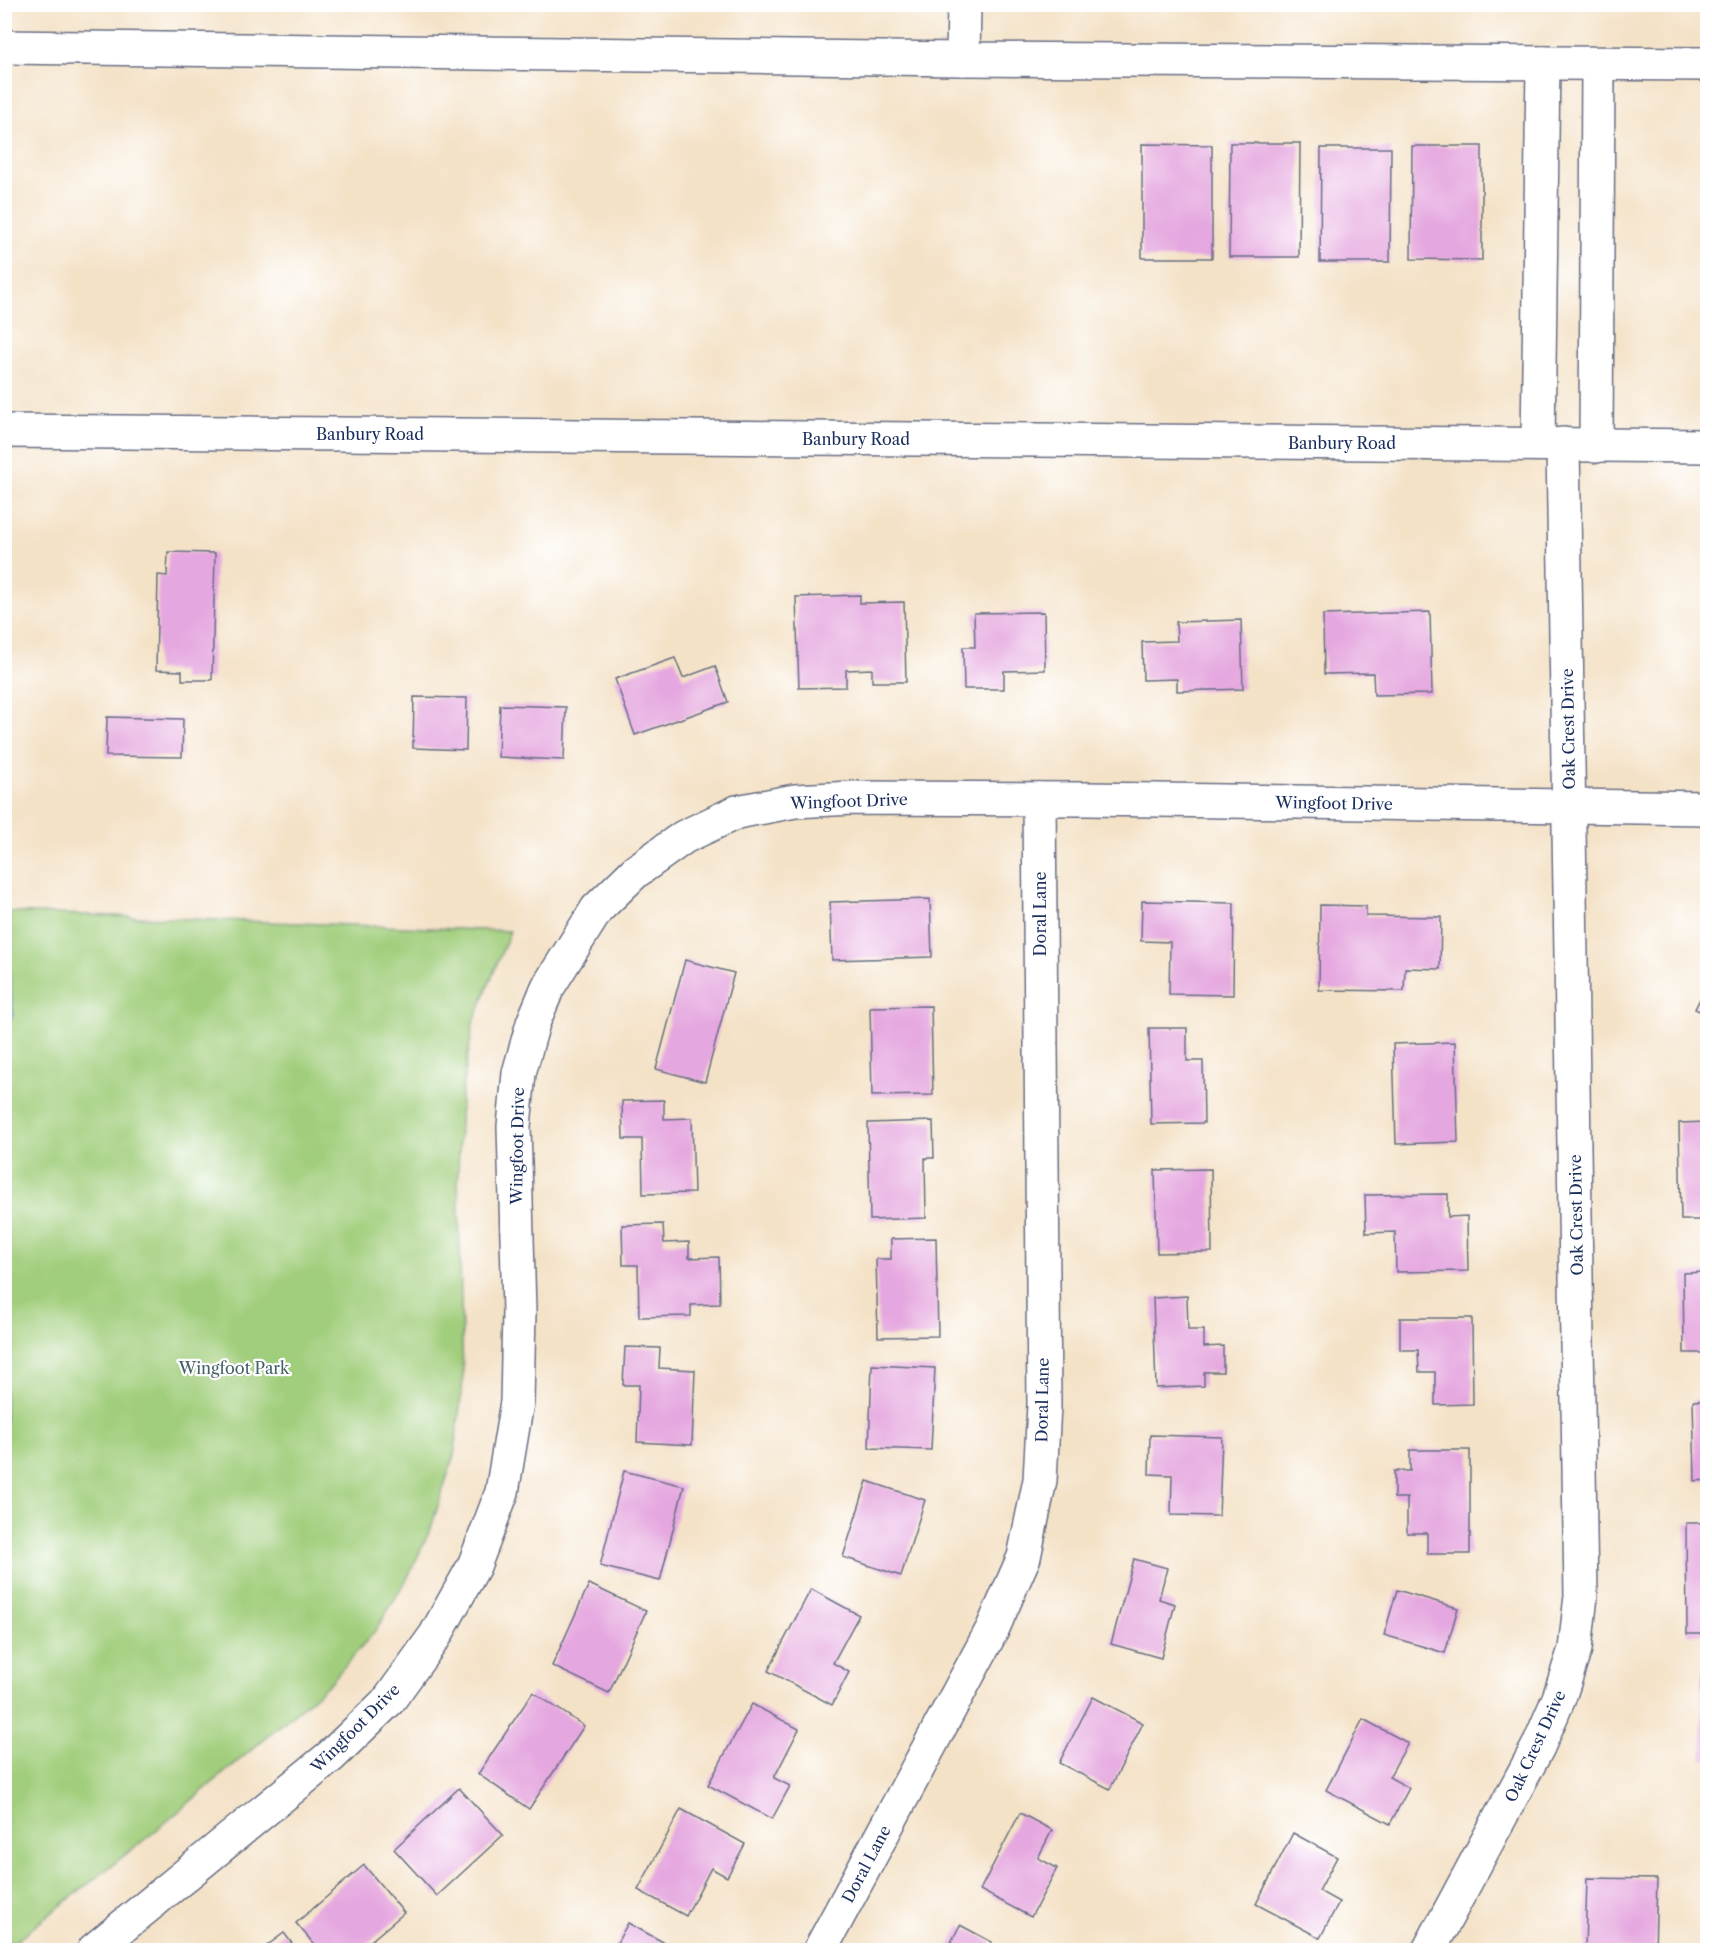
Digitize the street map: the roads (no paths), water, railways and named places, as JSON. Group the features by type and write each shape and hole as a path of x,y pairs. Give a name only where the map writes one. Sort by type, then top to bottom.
{"street":[{"path":"963,59 964,4"},
{"path":"4,47 963,59 1707,64"},
{"name":"Oak Crest Drive","path":"1429,1950 1538,1747 1559,1698 1575,1649 1581,1596 1569,806 1550,444 1543,63"},
{"path":"1596,446 1598,63"},
{"name":"Banbury Road","path":"4,431 1707,446"},
{"name":"Wingfoot Drive","path":"94,1950 331,1756 389,1700 435,1636 474,1566 502,1492 517,1402 519,1312 514,1126 519,1073 533,1023 548,987 597,909 635,872 684,837 737,812 795,801 852,798 1707,808"},
{"name":"Doral Lane","path":"820,1950 992,1630 1024,1557 1040,1480 1044,1393 1039,799"}],"water":[{"path":"5,957 8,963 13,1014 5,1032"}],"park label":[{"name":"Wingfoot Park","path":"234,1368"}]}
